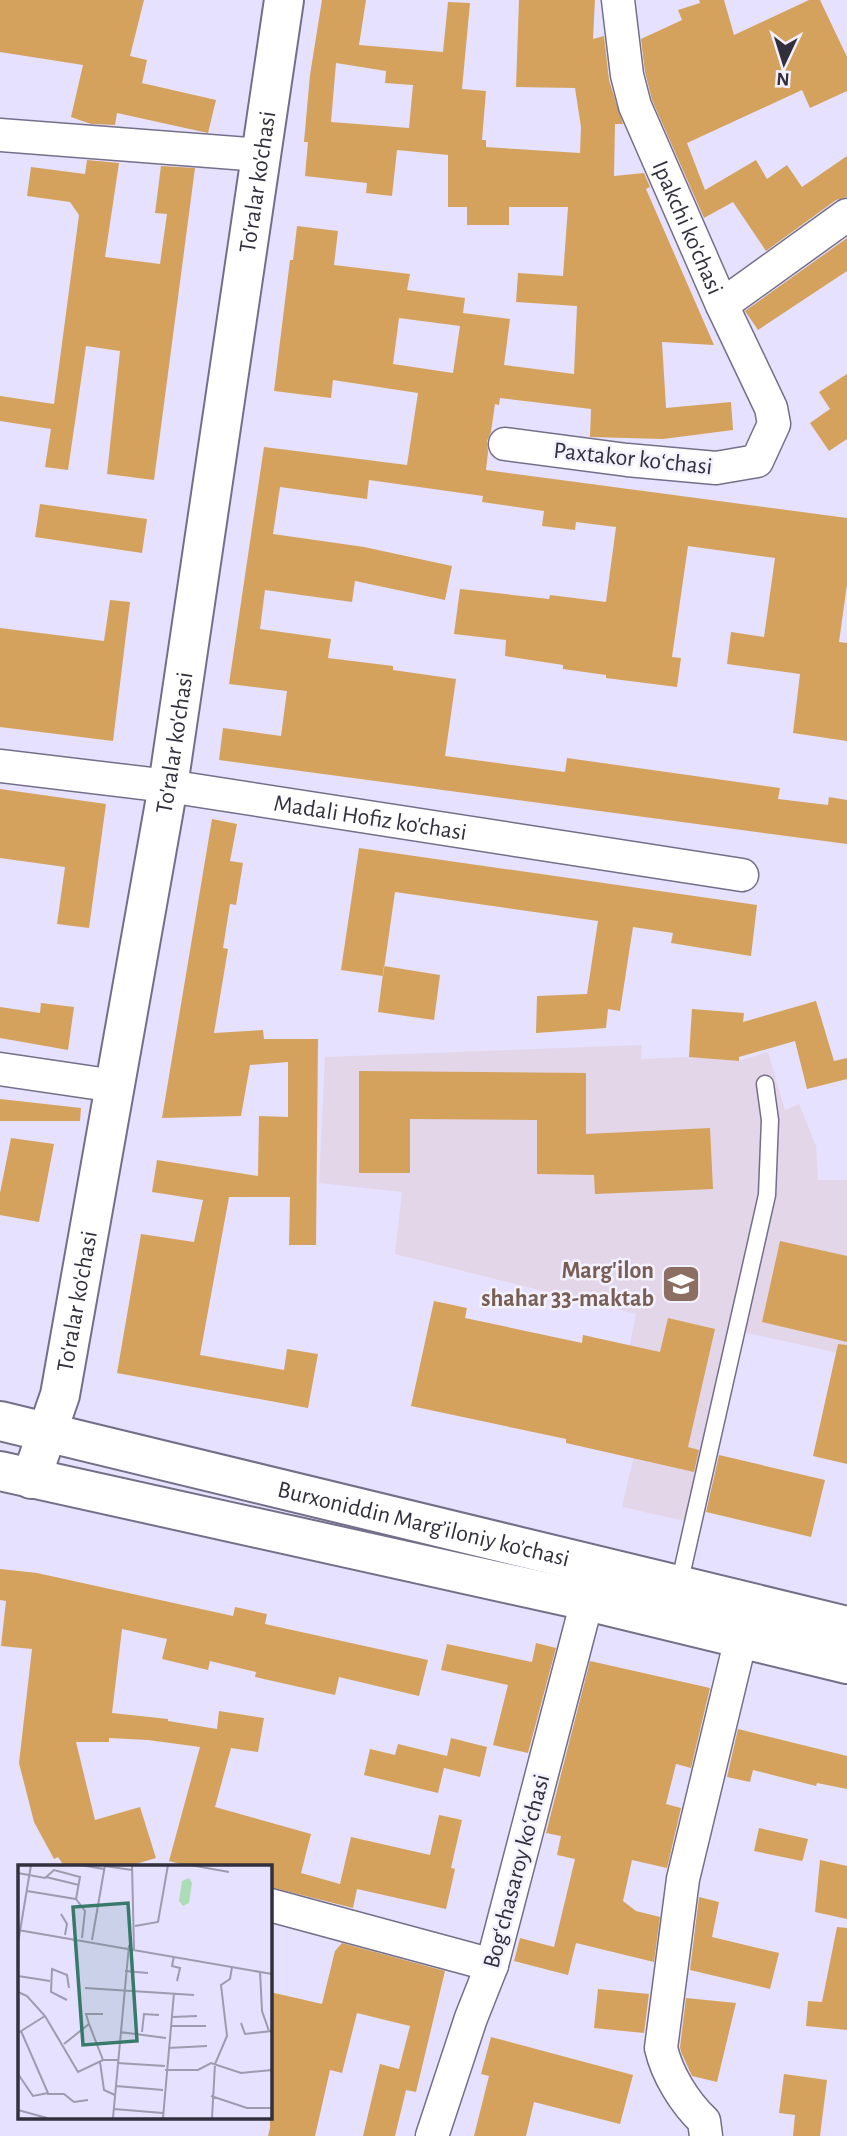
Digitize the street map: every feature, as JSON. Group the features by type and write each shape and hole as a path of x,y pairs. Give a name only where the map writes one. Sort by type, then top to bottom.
{"main road":[{"name":"To'ralar ko'chasi","path":"15,1475 47,1432 60,1395 168,786 284,0"},
{"name":"Burxoniddin Marg’iloniy ko’chasi","path":"0,1421 847,1626"},
{"name":"Burxoniddin Marg’iloniy ko’chasi","path":"15,1475 587,1601 847,1664"}],"street":[{"name":"Ipakchi ko'chasi","path":"618,0 627,75 635,106 722,305 847,215"},
{"path":"0,135 261,155"},
{"name":"Paxtakor koʻchasi","path":"505,444 627,460 716,468 757,461 774,424 771,408 722,305"},
{"name":"Madali Hofiz ko'chasi","path":"0,766 168,786 743,876"},
{"path":"0,1069 115,1086"},
{"name":"Bogʻchasaroy koʻchasi","path":"432,2136 471,2018 492,1965 587,1601"},
{"path":"706,2136 704,2121 688,2106 661,2048 683,1879 741,1638"},
{"path":"271,1905 492,1965"}],"lane":[{"path":"678,1585 767,1195 770,1120 765,1084"}],"shaded area":[{"name":"Marg'ilon shahar 33-maktab","path":"642,1045 641,1059 689,1057 739,1061 768,1052 785,1110 799,1104 816,1146 818,1180 847,1180 847,1355 733,1330 685,1521 622,1507 655,1366 627,1358 636,1314 395,1254 402,1192 319,1183 325,1057"}],"building":[{"path":"0,0 144,0 130,56 147,60 142,83 216,100 208,133 117,113 115,125 91,124 71,117 83,65 0,52"},
{"path":"322,0 366,0 359,45 443,52 448,2 470,3 462,89 486,91 482,140 486,140 486,147 580,153 581,127 575,88 516,87 519,0 595,0 593,39 604,36 609,80 623,124 615,124 614,176 644,173 650,187 646,189 714,345 662,342 666,408 731,402 733,430 663,439 590,437 591,409 500,398 499,405 495,404 487,441 486,470 847,518 847,584 839,642 847,643 847,741 793,733 800,674 727,664 731,632 764,637 775,558 688,546 672,657 681,658 677,687 606,678 606,675 563,669 563,665 505,656 506,640 454,634 460,589 606,602 616,527 576,522 575,530 542,526 544,511 482,502 483,496 369,480 367,499 280,487 273,534 364,547 452,566 445,600 355,581 352,602 265,590 260,629 331,639 328,658 393,666 393,670 456,679 445,756 565,772 567,758 780,788 778,799 828,805 829,797 847,800 847,844 219,760 223,728 281,736 287,691 229,684 264,447 407,465 418,393 333,380 331,398 274,391 290,260 293,260 297,226 338,231 334,265 410,274 407,290 465,298 463,313 510,319 504,365 574,374 577,306 516,302 518,273 563,276 568,207 509,207 509,225 467,225 467,207 448,207 448,155 397,150 392,196 366,193 367,183 305,176 308,142 304,142 310,75","holes":["336,63 386,71 385,83 413,85 409,128 331,122","399,318 460,326 453,373 393,364"]},
{"path":"699,0 724,0 734,35 809,0 820,0 847,57 847,91 810,108 802,90 687,143 705,190 756,160 767,179 787,165 802,187 847,156 847,197 836,200 766,251 733,202 704,218 652,100 641,39 682,20 678,10 700,3"},
{"path":"87,160 119,163 105,257 160,264 167,214 155,213 161,166 195,168 154,480 107,474 120,351 86,346 68,470 45,467 51,429 0,421 0,396 54,404 79,215 70,202 27,196 31,167 85,174"},
{"path":"847,238 847,271 758,330 745,311"},
{"path":"847,374 847,439 829,451 810,423 830,409 819,392"},
{"path":"40,504 147,519 142,553 35,537"},
{"path":"110,600 130,602 113,741 0,727 0,628 104,641"},
{"path":"0,789 106,804 89,928 57,924 65,867 0,858"},
{"path":"212,819 237,824 230,861 243,863 236,905 230,904 223,948 228,949 214,1033 263,1030 264,1039 318,1039 316,1245 289,1245 290,1197 229,1197 200,1355 284,1370 287,1349 318,1354 308,1408 117,1373 141,1234 194,1242 203,1200 152,1192 157,1160 258,1176 259,1116 288,1117 288,1062 250,1065 241,1116 162,1118"},
{"path":"359,848 757,905 751,956 671,943 673,933 633,927 620,1011 608,1009 606,1028 536,1033 537,996 587,994 598,921 395,892 383,976 341,970"},
{"path":"384,966 440,975 434,1020 378,1012"},
{"path":"816,1001 834,1061 847,1058 847,1079 807,1089 795,1041 739,1057 739,1061 689,1057 692,1009 744,1013 743,1022"},
{"path":"41,1003 74,1007 68,1050 0,1038 0,1007 40,1013"},
{"path":"359,1071 586,1073 586,1134 710,1128 713,1189 595,1194 594,1175 537,1174 537,1120 410,1119 410,1173 359,1173"},
{"path":"0,1099 81,1108 80,1121 0,1121"},
{"path":"11,1138 54,1144 39,1222 0,1215 0,1193"},
{"path":"780,1241 847,1256 847,1342 762,1322"},
{"path":"434,1301 467,1308 465,1318 582,1343 583,1335 660,1352 668,1318 715,1329 688,1447 699,1450 694,1472 566,1443 566,1439 411,1406"},
{"path":"838,1344 847,1345 847,1464 813,1456"},
{"path":"719,1455 825,1480 811,1537 706,1512"},
{"path":"0,1569 37,1573 233,1616 235,1607 267,1614 265,1624 428,1660 419,1696 339,1677 335,1695 255,1677 256,1672 210,1661 208,1670 162,1659 167,1639 122,1629 112,1713 168,1719 217,1729 219,1711 264,1718 258,1752 231,1748 215,1807 311,1834 301,1873 340,1884 351,1837 430,1855 439,1815 462,1820 451,1868 455,1869 446,1909 357,1889 353,1908 271,1887 271,1865 185,1865 169,1861 200,1747 148,1740 109,1738 109,1742 76,1742 95,1820 140,1807 156,1858 132,1865 63,1865 58,1857 54,1859 34,1822 19,1763 32,1649 1,1646 6,1601 0,1600"},
{"path":"536,1643 556,1648 528,1753 493,1745 508,1685 441,1670 447,1644 532,1662"},
{"path":"590,1661 710,1688 691,1768 676,1764 666,1804 681,1808 667,1868 632,1860 623,1901 636,1911 660,1917 654,1962 576,1943 568,1975 514,1961 520,1938 554,1947 575,1859 557,1855 561,1836 546,1833"},
{"path":"738,1729 847,1756 847,1789 817,1783 816,1786 753,1770 750,1782 727,1777"},
{"path":"451,1738 487,1747 480,1777 444,1768 438,1793 364,1775 370,1749 395,1755 398,1744 447,1756"},
{"path":"759,1828 808,1839 802,1861 754,1851"},
{"path":"820,1860 847,1866 847,1919 815,1912"},
{"path":"699,1897 719,1902 712,1937 779,1953 770,1989 690,1970"},
{"path":"837,1927 847,1928 847,2030 806,2026 808,2001 822,2002"},
{"path":"342,1943 445,1971 416,2092 406,2090 395,2136 363,2136 380,2064 399,2069 410,2026 357,2013 342,2073 330,2070 315,2136 268,2136 271,2118 271,1992 322,2004 335,1951"},
{"path":"598,1989 649,1994 644,2033 594,2028"},
{"path":"686,1998 736,2003 717,2082 692,2076 681,2052"},
{"path":"491,2037 633,2075 620,2124 534,2102 526,2136 474,2136 489,2076 481,2074"},
{"path":"784,2074 827,2080 820,2136 793,2136 795,2115 779,2113"}],"place":[{"name":"Marg'ilon shahar 33-maktab","path":"681,1284"}]}
